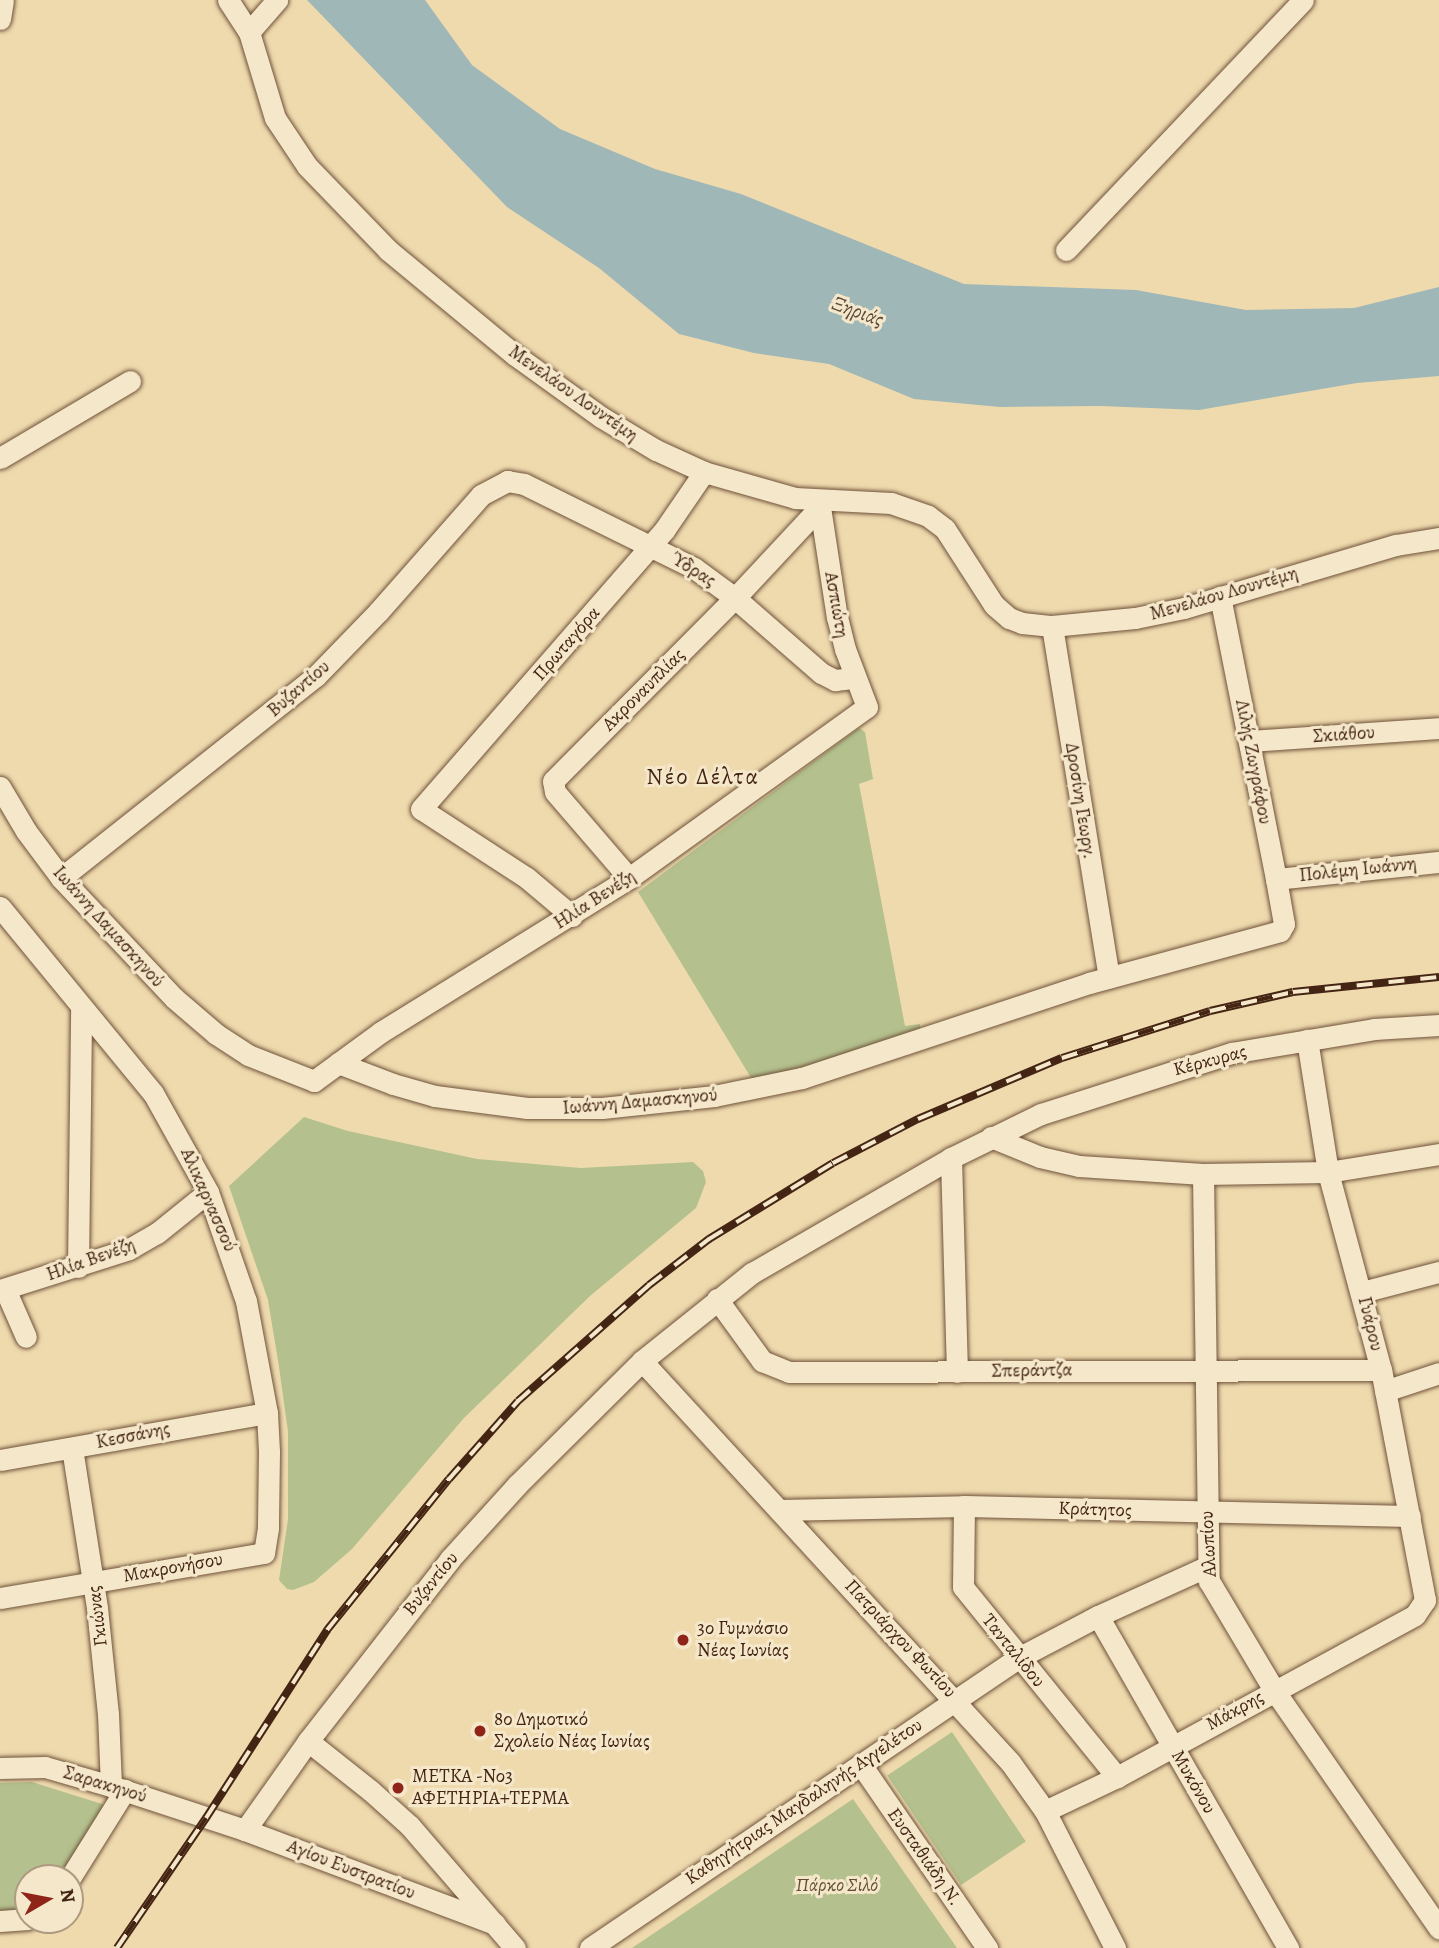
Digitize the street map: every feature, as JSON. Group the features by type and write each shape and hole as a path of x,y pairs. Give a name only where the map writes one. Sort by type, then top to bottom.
{"street":[{"path":"0,19 3,0"},
{"name":"Μενελάου Λουντέμη","path":"228,0 249,32 263,83 282,130 320,181 388,250 570,397 637,440 704,472 778,495 821,504 891,503 928,516 945,529 958,545 1001,613 1022,623 1052,626 1135,618 1220,597 1395,545 1439,538"},
{"path":"249,32 276,0"},
{"path":"1066,250 1303,0"},
{"path":"0,458 130,381"},
{"name":"Πρωταγόρα","path":"572,916 537,884 421,809 652,545 686,502 704,472"},
{"name":"Ύδρας","path":"514,481 652,545 694,568 736,598 821,673 835,680 855,677"},
{"name":"Βυζαντίου","path":"61,878 307,684 378,612 481,495 497,484 514,481"},
{"name":"Ακροναυπλίας","path":"629,878 555,792 553,781 736,598 821,504"},
{"name":"Ασπιώτη","path":"821,504 837,618 867,707"},
{"name":"Λιλής Ζωγράφου","path":"1220,597 1284,927"},
{"name":"Δροσίνη Γεωργ.","path":"1052,626 1109,977"},
{"name":"Ηλία Βενέζη","path":"314,1081 381,1032 572,916 629,878 867,707"},
{"name":"Σκιάθου","path":"1249,741 1439,728"},
{"name":"Ιωάννη Δαμασκηνού","path":"0,788 26,831 61,878 139,964 206,1026 248,1055 314,1081"},
{"name":"Πολέμη Ιωάννη","path":"1276,879 1439,862"},
{"name":"Αλικαρνασσού","path":"0,906 80,1008 153,1093 208,1192 228,1241 246,1301 267,1413 268,1498 264,1553"},
{"name":"Ιωάννη Δαμασκηνού","path":"338,1063 393,1084 435,1096 565,1111 755,1089 802,1078 1109,977 1280,931 1284,927"},
{"path":"78,1267 80,1008"},
{"name":"Κέρκυρας","path":"717,1299 752,1273 951,1158 1041,1114 1231,1053 1374,1029 1439,1025"},
{"name":"Γυάρου","path":"1307,1040 1328,1172 1362,1292 1383,1380 1424,1590 1422,1608"},
{"path":"991,1138 1040,1157 1079,1166 1203,1174 1328,1172 1439,1154"},
{"path":"951,1158 957,1372"},
{"name":"Αλωπίου","path":"1203,1174 1208,1566 1212,1590 1275,1690 1439,1928"},
{"name":"Ηλία Βενέζη","path":"3,1290 78,1267 141,1243 208,1192"},
{"path":"1362,1292 1439,1272"},
{"path":"3,1290 26,1337"},
{"name":"Βυζαντίου","path":"245,1830 308,1741 450,1559 517,1485 642,1361 717,1299"},
{"name":"Σπεράντζα","path":"717,1299 762,1361 781,1370 957,1372 1206,1368 1383,1380 1439,1373"},
{"name":"Πατριάρχου Φωτίου","path":"642,1361 955,1698 1010,1762 1045,1811 1115,1948"},
{"name":"Κεσσάνης","path":"0,1460 267,1413"},
{"name":"Γκιώνας","path":"72,1448 94,1581 118,1788"},
{"name":"Κράτητος","path":"779,1510 964,1506 1410,1516"},
{"name":"Τανταλίδου","path":"964,1506 963,1587 1117,1777"},
{"name":"Μακρονήσου","path":"0,1598 264,1553"},
{"name":"Καθηγήτριας Μαγδαληνής Αγγελέτου","path":"590,1948 862,1766 955,1698 1018,1658 1098,1616 1208,1566"},
{"name":"Μάκρης","path":"1045,1811 1117,1777 1415,1615 1422,1608"},
{"name":"Μυκόνου","path":"1098,1616 1288,1948"},
{"name":"Αγίου Ευστρατίου","path":"308,1741 410,1826 515,1948"},
{"name":"Ευσταθιάδη Ν.","path":"862,1766 987,1948"},
{"name":"Σαρακηνού","path":"0,1768 45,1767 206,1818"},
{"path":"77,1864 118,1788"},
{"name":"Αγίου Ευστρατίου","path":"206,1818 245,1830 495,1924"}],"green space":[{"path":"859,728 865,732 873,779 859,784 905,1026 920,1024 920,1031 917,1036 753,1081 638,892"},
{"path":"304,1117 348,1131 477,1159 581,1168 693,1162 703,1171 706,1182 696,1208 590,1296 464,1418 352,1549 314,1582 293,1590 287,1589 279,1580 288,1519 288,1432 279,1367 268,1300 229,1186"},
{"path":"952,1732 1026,1841 961,1885 887,1776"},
{"path":"32,1782 102,1804 105,1808 68,1864 14,1864 14,1911 0,1912 0,1783"},
{"name":"Πάρκο Σιλό","path":"853,1799 957,1948 632,1948"}],"water":[{"name":"Ξηριάς","path":"307,0 425,0 472,65 560,129 655,169 741,194 964,284 1136,290 1246,310 1354,308 1439,287 1439,376 1357,383 1199,410 1101,406 1000,407 914,399 829,364 754,353 679,334 599,268 507,207"}],"railway":[{"path":"117,1948 206,1818 327,1630 449,1479 518,1401 649,1285 709,1239 833,1163 918,1119 1062,1058 1210,1011 1293,992 1439,977"}],"place":[{"name":"3ο Γυμνάσιο Νέας Ιωνίας","path":"683,1640"},
{"name":"8ο Δημοτικό Σχολείο Νέας Ιωνίας","path":"480,1731"},
{"name":"ΜΕΤΚΑ -Νο3 ΑΦΕΤΗΡΙΑ+ΤΕΡΜΑ","path":"398,1788"}],"district":[{"name":"Νέο Δέλτα","path":"703,777"}]}
